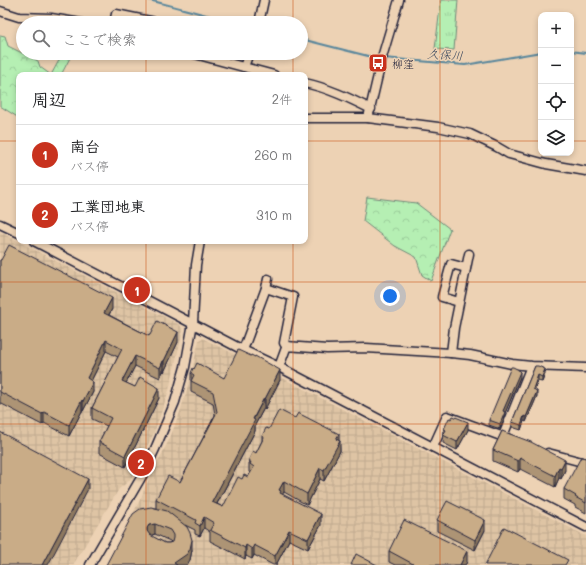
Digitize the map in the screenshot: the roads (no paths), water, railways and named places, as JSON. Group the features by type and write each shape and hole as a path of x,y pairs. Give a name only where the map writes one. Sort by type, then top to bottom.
{"street":[{"path":"261,16 264,0"},
{"path":"368,118 382,58 399,0"},
{"path":"0,11 16,16"},
{"path":"116,16 116,14 126,16"},
{"path":"218,60 260,72"},
{"path":"244,67 246,60"},
{"path":"308,83 343,95 371,109"},
{"path":"308,118 368,118 438,127 470,134 509,154 546,164 586,171"},
{"path":"0,224 16,232"},
{"path":"40,244 586,527"},
{"path":"90,565 142,476 170,416 182,381 192,323 196,265 200,244"},
{"path":"451,353 459,302 469,254"},
{"path":"459,302 442,297 451,264 466,268"},
{"path":"243,350 268,279"},
{"path":"266,288 293,297 284,343 286,348 279,367"},
{"path":"286,346 327,349 366,348 451,353 512,364 586,368"},
{"path":"502,436 531,366"},
{"path":"433,447 447,416 517,442"},
{"path":"539,449 554,455 586,462"}],"waterway":[{"name":"久保川","path":"149,0 210,16"},
{"name":"久保川","path":"308,41 379,58"},
{"name":"久保川","path":"574,51 586,53"},
{"name":"久保川","path":"384,58 465,65 538,53"}],"place":[{"name":"柳窪","path":"378,63"},
{"name":"南台","path":"137,290"},
{"name":"工業団地東","path":"141,463"}]}
